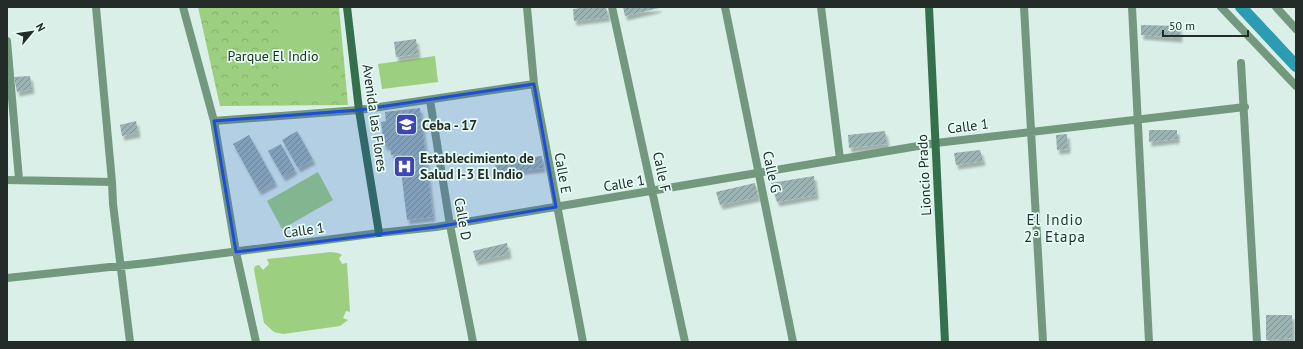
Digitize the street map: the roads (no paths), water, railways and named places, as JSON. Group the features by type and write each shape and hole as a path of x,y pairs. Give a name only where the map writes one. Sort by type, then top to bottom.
{"street":[{"path":"96,7 112,182 112,204 130,342"},
{"path":"183,7 214,121 236,252 256,342"},
{"name":"Avenida las Flores","path":"347,7 360,110 379,233"},
{"name":"Calle E","path":"526,7 534,84 556,207 583,342"},
{"name":"Calle F","path":"612,7 685,342"},
{"name":"Calle G","path":"725,7 793,342"},
{"path":"821,7 840,159"},
{"name":"Lioncio Prado","path":"929,7 945,342"},
{"path":"1024,7 1043,342"},
{"path":"1132,7 1149,342"},
{"path":"1221,7 1296,86"},
{"path":"1276,7 1296,29"},
{"path":"7,40 19,179"},
{"path":"1241,63 1245,107 1257,342"},
{"path":"214,121 360,110 534,84"},
{"name":"Calle D","path":"430,100 450,225 472,342"},
{"name":"Calle 1","path":"7,278 120,266 450,225 936,143 1245,107"},
{"path":"7,180 19,179 68,182 112,182"}],"waterway":[{"path":"1241,7 1296,66"}],"place":[{"name":"Ceba - 17","path":"406,125"},
{"name":"Establecimiento de Salud I-3 El Indio","path":"405,166"}],"district":[{"name":"El Indio 2ª Etapa","path":"1055,228"}],"park label":[{"name":"Parque El Indio","path":"273,56"}]}
